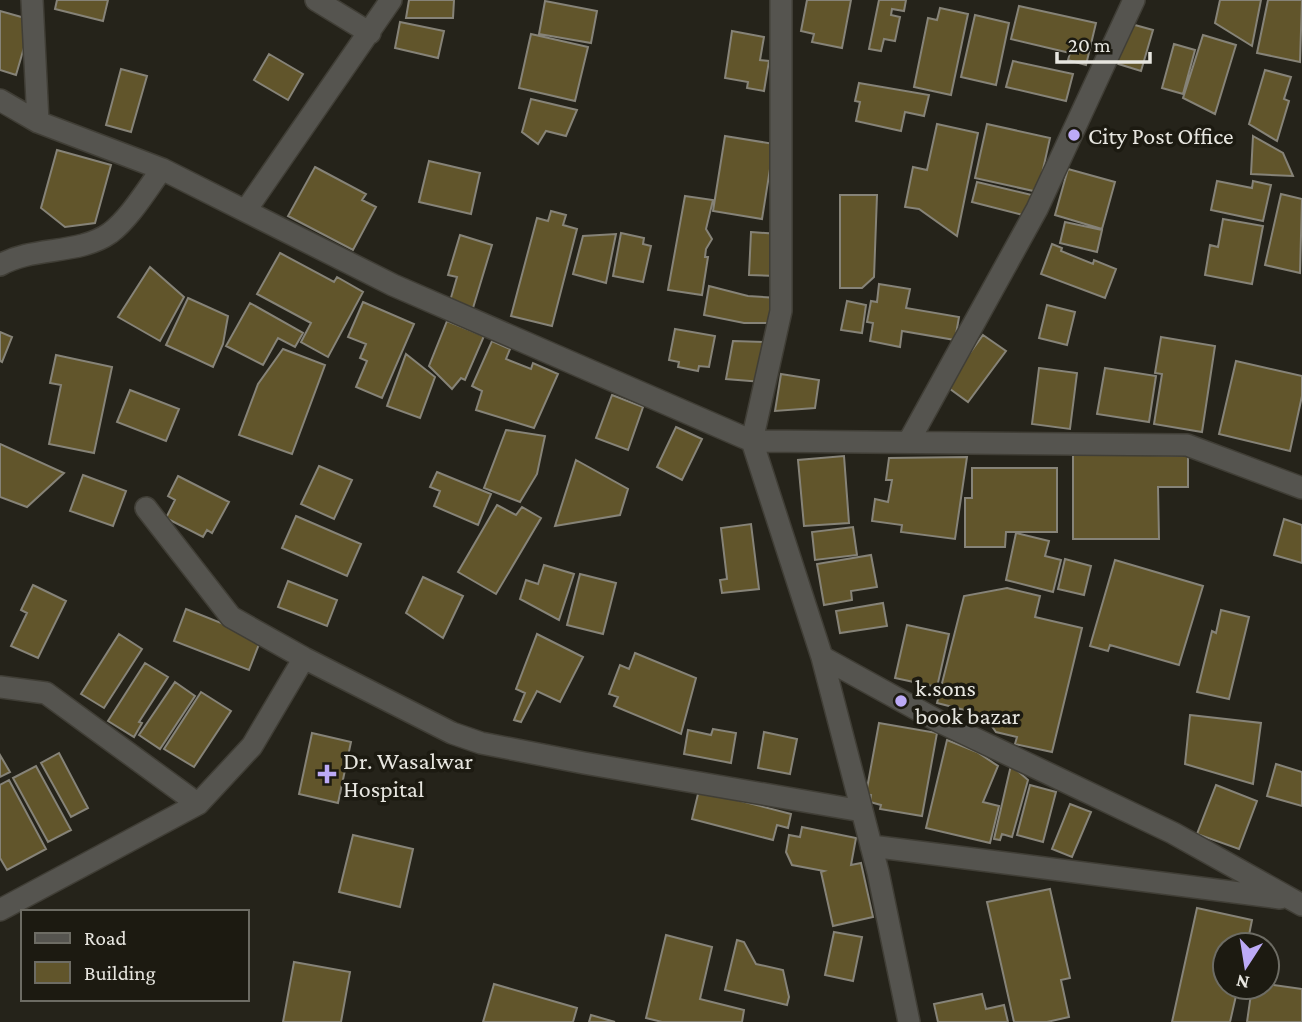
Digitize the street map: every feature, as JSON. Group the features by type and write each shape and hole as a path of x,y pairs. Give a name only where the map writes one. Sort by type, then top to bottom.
{"street":[{"path":"32,0 38,122"},
{"path":"316,0 370,33"},
{"path":"246,210 391,0"},
{"path":"781,0 781,312 752,441 822,657 871,846 909,1022"},
{"path":"909,441 1037,209 1134,0"},
{"path":"0,100 38,122 162,169 393,285 752,441 1187,445 1302,488"},
{"path":"0,265 26,255 93,240 110,233 162,169"},
{"path":"146,508 231,617 304,658 452,733 481,743 862,811"},
{"path":"822,657 940,722 1173,833 1297,903"},
{"path":"0,910 198,804 252,746 304,658"},
{"path":"0,688 46,694 198,804"},
{"path":"871,846 1297,903"}],"building":[{"path":"57,0 108,0 103,21 55,9"},
{"path":"409,0 454,0 453,18 406,18"},
{"path":"807,0 851,0 842,48 812,42 814,34 801,31"},
{"path":"879,0 906,0 904,11 892,9 891,15 900,17 895,41 884,39 881,51 869,49"},
{"path":"1220,0 1261,0 1252,46 1215,23"},
{"path":"1268,0 1302,0 1300,62 1257,53"},
{"path":"545,1 597,11 591,43 539,34"},
{"path":"1019,6 1096,23 1086,65 1068,60 1070,53 1011,39"},
{"path":"940,8 968,14 951,95 914,87 928,18 937,20"},
{"path":"0,11 32,20 16,75 0,70"},
{"path":"975,15 1009,23 996,85 961,77"},
{"path":"400,22 444,31 438,58 395,48"},
{"path":"1124,22 1153,30 1141,71 1112,62"},
{"path":"732,31 764,37 760,60 769,61 764,91 747,88 748,82 725,78"},
{"path":"531,34 588,47 575,101 519,88"},
{"path":"1203,35 1236,45 1215,114 1183,98"},
{"path":"1174,44 1195,50 1183,94 1162,88"},
{"path":"269,54 303,74 288,100 254,80"},
{"path":"1013,61 1073,74 1066,101 1006,87"},
{"path":"121,69 147,76 131,132 106,125"},
{"path":"1265,70 1291,77 1284,99 1289,101 1277,141 1249,124"},
{"path":"859,83 929,95 924,116 905,112 901,131 856,121 860,102 855,101"},
{"path":"531,99 577,110 566,136 546,131 538,144 522,132"},
{"path":"937,124 978,133 957,236 919,209 905,207 913,167 927,170"},
{"path":"987,124 1050,138 1038,192 975,178"},
{"path":"725,136 774,144 762,219 713,211"},
{"path":"1253,136 1283,153 1293,176 1251,174"},
{"path":"57,150 111,165 95,223 65,227 41,208"},
{"path":"429,161 480,173 471,214 419,202"},
{"path":"315,167 366,194 362,200 376,207 353,250 288,216"},
{"path":"1068,169 1115,182 1102,229 1055,215"},
{"path":"1217,181 1252,188 1253,181 1271,185 1263,221 1211,210"},
{"path":"977,182 1036,196 1031,217 972,202"},
{"path":"1281,194 1302,199 1300,273 1265,265"},
{"path":"840,195 877,195 874,277 862,288 840,288"},
{"path":"685,196 713,200 706,229 712,239 706,249 705,257 708,257 702,295 668,290"},
{"path":"551,211 566,215 563,225 577,229 552,326 511,316 537,218 548,221"},
{"path":"1223,219 1263,226 1252,284 1205,275 1210,245 1218,247"},
{"path":"1065,222 1102,230 1097,252 1060,243"},
{"path":"751,232 779,234 777,276 749,275"},
{"path":"621,233 644,238 643,244 651,246 643,282 613,276"},
{"path":"616,234 606,283 573,274 583,236"},
{"path":"460,235 492,245 473,308 450,301 457,277 448,275"},
{"path":"1052,244 1062,248 1061,251 1093,264 1094,260 1116,269 1105,298 1041,274"},
{"path":"280,253 334,282 337,277 363,292 328,357 301,342 311,323 257,294"},
{"path":"150,267 184,297 160,341 118,317"},
{"path":"879,284 910,289 906,308 959,317 955,340 902,331 900,347 870,341 873,323 867,322 871,301 877,302"},
{"path":"709,286 748,296 778,298 776,323 744,323 704,315"},
{"path":"188,298 228,316 223,344 213,367 166,345"},
{"path":"847,301 866,305 862,333 841,330"},
{"path":"363,302 414,324 382,398 356,387 367,361 360,358 366,344 348,337"},
{"path":"250,303 303,333 295,347 278,338 263,365 226,346"},
{"path":"1047,305 1075,312 1067,345 1039,338"},
{"path":"447,321 484,336 465,380 461,378 452,389 429,366"},
{"path":"675,329 715,336 709,367 699,366 698,371 678,367 679,362 669,360"},
{"path":"0,332 12,337 2,362 0,361"},
{"path":"983,335 1006,351 968,402 946,386"},
{"path":"1161,337 1215,346 1202,432 1154,424 1162,374 1155,373"},
{"path":"492,341 510,349 506,359 531,369 533,363 558,374 534,428 476,410 482,391 472,386"},
{"path":"733,341 764,342 762,382 726,379"},
{"path":"283,349 325,365 292,454 239,435 258,384"},
{"path":"406,354 435,377 420,418 387,406"},
{"path":"56,355 112,367 94,453 49,444 61,385 50,383"},
{"path":"1236,361 1302,376 1302,396 1290,451 1219,434"},
{"path":"1039,368 1077,373 1070,429 1032,424"},
{"path":"1105,368 1156,376 1149,422 1097,414"},
{"path":"781,374 819,380 815,408 775,411"},
{"path":"130,390 179,409 166,441 117,422"},
{"path":"612,395 643,407 628,450 596,438"},
{"path":"676,427 702,439 682,480 657,467"},
{"path":"506,430 545,436 537,474 520,502 484,488"},
{"path":"0,444 64,473 27,507 0,497"},
{"path":"1073,453 1188,456 1188,487 1158,487 1159,539 1073,539"},
{"path":"844,456 849,523 804,526 798,460"},
{"path":"967,457 955,539 901,532 902,525 872,521 875,499 888,502 892,480 886,480 889,458"},
{"path":"576,460 628,489 620,515 555,526"},
{"path":"319,466 352,480 334,519 301,504"},
{"path":"972,468 1057,468 1057,532 1006,532 1005,547 965,547 965,498 972,498"},
{"path":"437,472 491,494 478,525 434,506 440,491 430,487"},
{"path":"83,475 126,491 113,526 70,511"},
{"path":"178,476 229,502 212,533 207,530 203,537 166,518 175,500 168,496"},
{"path":"497,505 516,515 522,507 541,518 496,594 458,572"},
{"path":"296,516 361,544 347,576 282,548"},
{"path":"1284,519 1302,525 1302,563 1274,555"},
{"path":"751,524 759,589 722,593 720,580 727,579 721,528"},
{"path":"853,527 857,555 815,560 812,532"},
{"path":"1016,533 1049,541 1045,556 1061,560 1053,592 1006,580"},
{"path":"871,555 877,587 851,591 852,600 824,605 817,564"},
{"path":"1065,559 1091,566 1084,595 1058,589"},
{"path":"1115,560 1203,586 1179,665 1110,645 1108,651 1090,646"},
{"path":"544,565 574,574 559,620 520,599 526,580 538,584"},
{"path":"580,574 616,583 603,634 567,625"},
{"path":"423,577 463,596 443,638 406,613"},
{"path":"288,581 337,600 327,626 278,607"},
{"path":"33,585 66,601 38,658 11,646 27,613 21,610"},
{"path":"1007,588 1040,596 1035,617 1082,628 1052,752 1015,744 1017,737 996,732 984,715 937,703 964,596"},
{"path":"883,603 887,626 840,633 836,611"},
{"path":"186,609 261,639 249,670 174,641"},
{"path":"1221,610 1249,617 1229,699 1197,692 1212,631 1216,633"},
{"path":"907,625 949,634 937,687 895,678"},
{"path":"119,634 142,649 104,708 81,694"},
{"path":"537,634 583,657 560,702 537,691 521,722 514,720 525,693 516,689"},
{"path":"635,653 696,678 681,734 614,706 618,697 609,694 620,665 629,669"},
{"path":"145,663 168,677 139,722 142,723 134,737 108,721"},
{"path":"175,682 195,696 160,749 139,735"},
{"path":"201,692 231,711 194,767 164,749"},
{"path":"1190,715 1261,723 1253,784 1185,764"},
{"path":"879,723 937,733 922,816 880,809 881,805 870,802 871,795 866,794"},
{"path":"713,729 736,733 731,763 684,754 688,730 711,735"},
{"path":"764,732 797,739 790,774 758,768"},
{"path":"312,733 351,742 338,803 299,794"},
{"path":"947,740 977,752 998,766 983,802 999,806 990,843 926,828"},
{"path":"59,753 88,808 71,817 41,763"},
{"path":"0,755 10,772 0,777"},
{"path":"1276,764 1302,772 1302,806 1267,796"},
{"path":"1011,765 1028,780 1012,837 1002,834 1000,840 994,839"},
{"path":"36,766 71,830 48,842 13,778"},
{"path":"9,780 46,849 7,870 0,858 0,785"},
{"path":"1030,785 1056,792 1043,842 1017,835"},
{"path":"1216,785 1257,801 1239,849 1197,834"},
{"path":"699,790 791,814 788,828 777,825 773,840 692,819"},
{"path":"1070,804 1091,812 1072,857 1052,849"},
{"path":"802,827 856,838 851,865 861,863 873,917 833,926 821,872 824,871 792,865 786,852 789,835 800,837"},
{"path":"353,835 413,849 400,907 339,892"},
{"path":"1050,889 1070,978 1061,980 1069,1017 1047,1022 1014,1022 987,902"},
{"path":"1197,908 1252,920 1250,931 1211,931 1211,1001 1235,1001 1230,1022 1172,1022"},
{"path":"834,932 862,937 853,981 825,975"},
{"path":"666,935 712,947 700,999 744,1010 742,1022 662,1022 646,1018"},
{"path":"737,940 744,942 756,964 783,970 789,997 787,1005 725,990"},
{"path":"294,962 350,972 341,1022 283,1022"},
{"path":"494,984 577,1008 573,1022 483,1022"},
{"path":"1281,986 1302,989 1302,1022 1247,1022 1250,1001 1281,1001"},
{"path":"982,994 986,1009 1004,1005 1008,1022 938,1022 934,1004"},
{"path":"591,1015 615,1022 589,1022"}],"place":[{"name":"City Post Office","path":"1074,135"},
{"name":"k.sons book bazar","path":"901,701"},
{"name":"Dr. Wasalwar Hospital","path":"327,774"}]}
